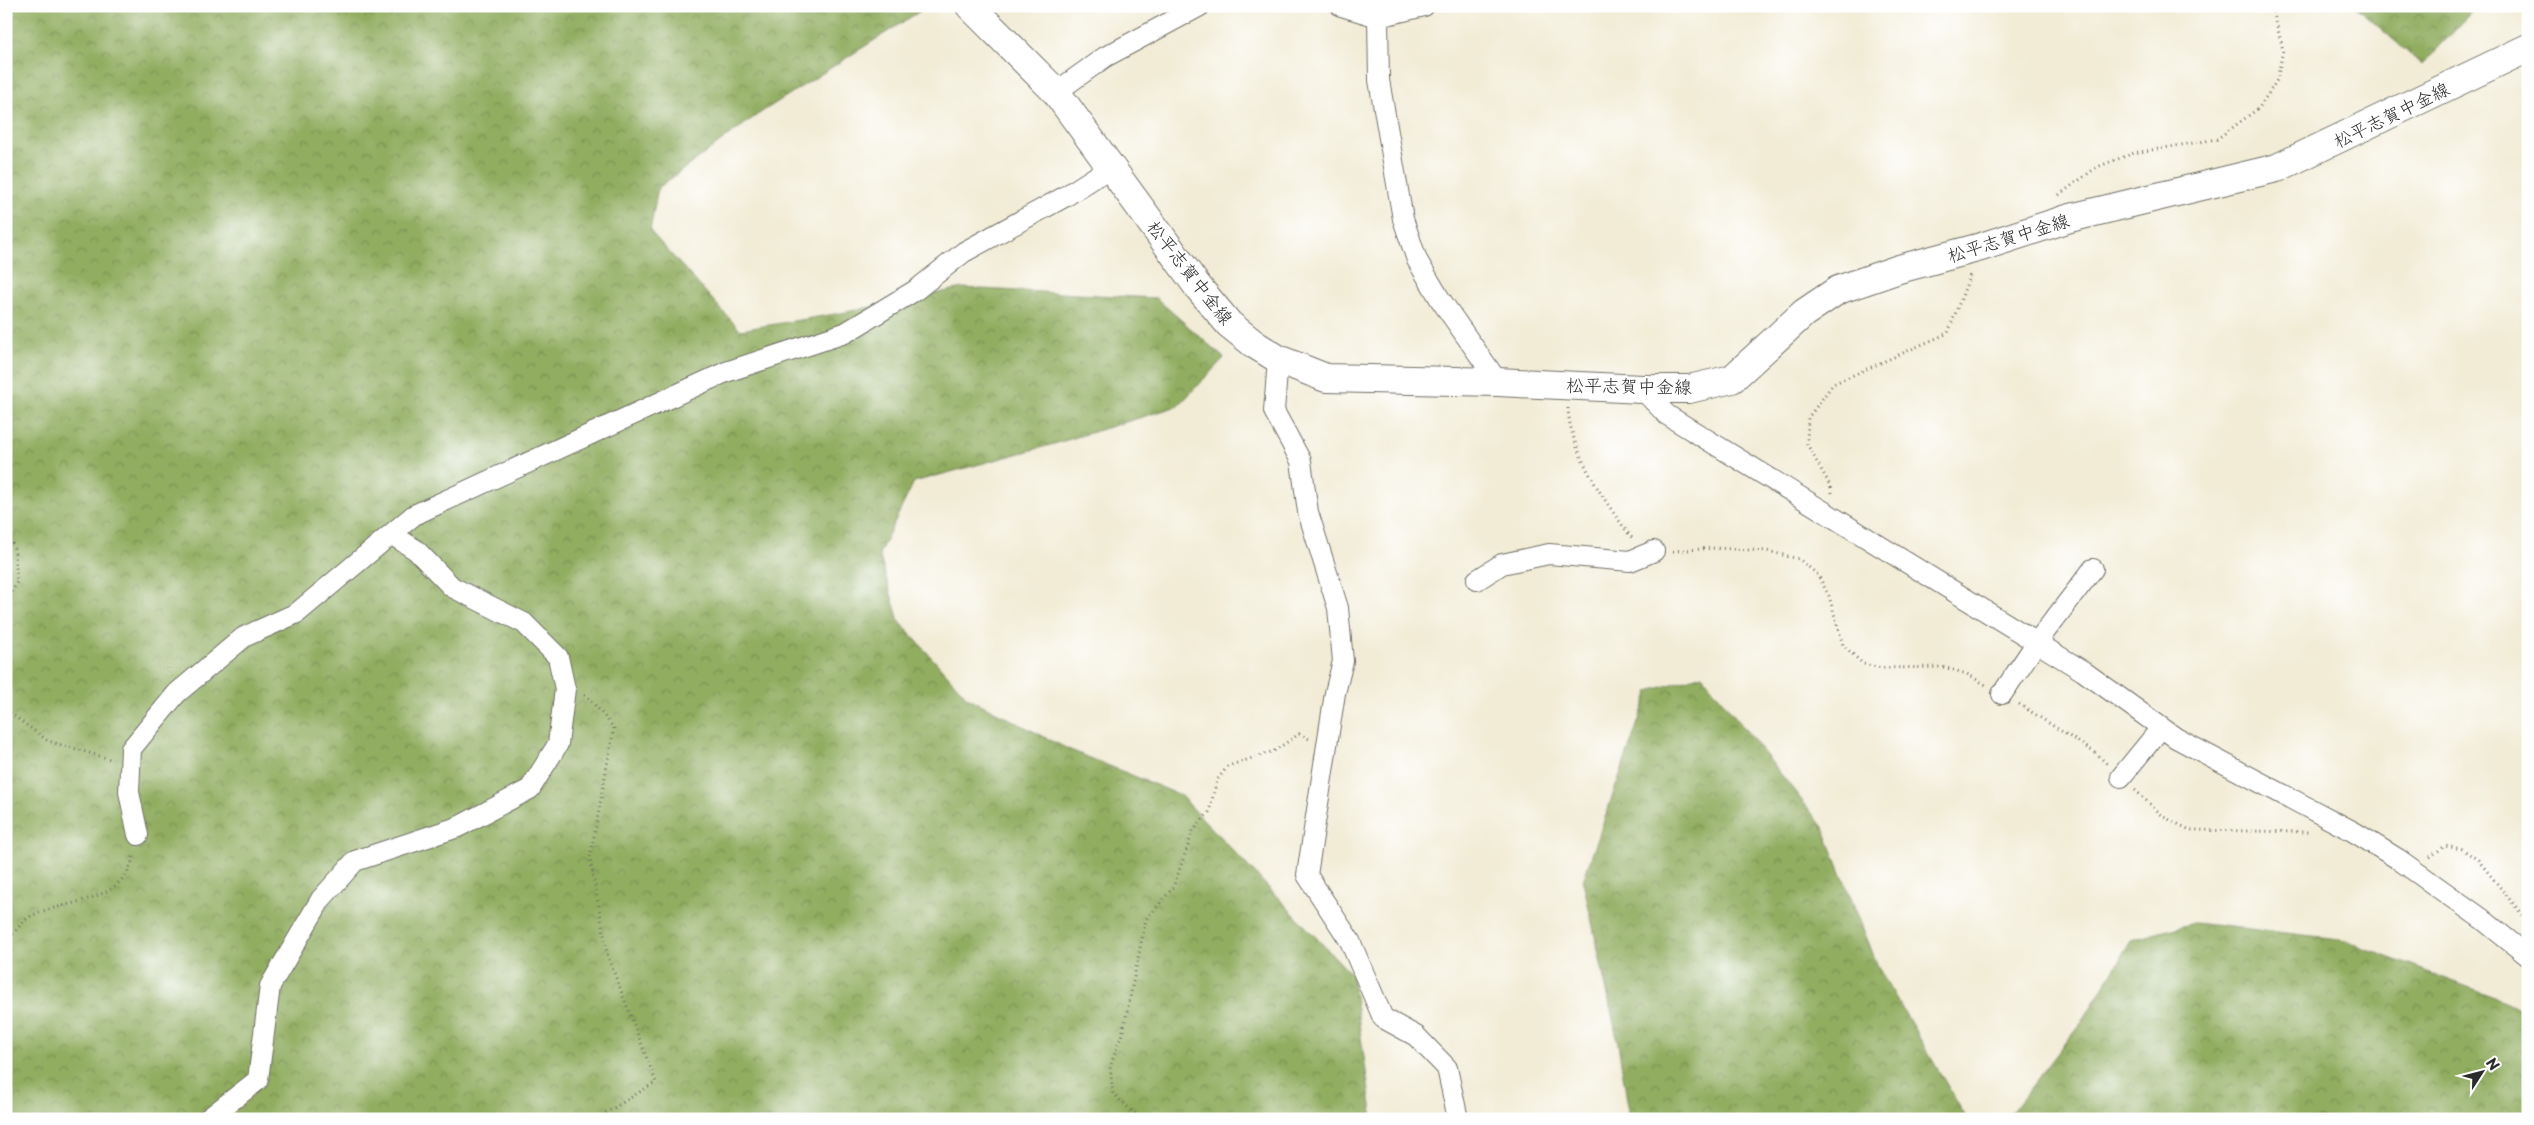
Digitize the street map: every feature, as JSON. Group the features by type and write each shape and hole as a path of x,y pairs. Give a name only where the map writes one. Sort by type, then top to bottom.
{"main road":[{"name":"松平志賀中金線","path":"970,6 1056,92 1198,287 1229,324 1254,344 1278,359 1326,378 1498,382 1642,389 1689,389 1732,379 1804,313 1838,290 1899,269 1981,247 2070,218 2277,168 2528,48"}],"street":[{"path":"1056,92 1105,57 1200,6"},
{"path":"1341,6 1378,17 1424,6"},
{"path":"1378,17 1379,80 1403,219 1417,260 1440,299 1498,382"},
{"path":"138,836 128,792 131,749 177,693 244,636 298,613 414,514 726,372 846,333 916,290 964,252 1066,196 1111,167"},
{"path":"1278,359 1274,411 1301,461 1308,512 1338,608 1343,661 1335,693 1308,875 1350,941 1383,1018 1416,1036 1447,1068 1458,1119"},
{"path":"1642,389 1667,415 2084,671 2161,728 2303,807 2354,832 2413,870 2482,919 2528,956"},
{"path":"208,1119 258,1080 270,986 321,899 355,861 458,827 530,789 558,744 565,689 558,657 524,623 452,587 416,550 391,534"},
{"path":"1477,580 1502,564 1549,554 1630,561 1654,551"},
{"path":"2002,694 2037,642 2093,569"},
{"path":"2121,777 2161,728"}],"path":[{"path":"1568,385 1569,415 1586,467 1615,516 1639,547 1654,551 1715,548 1767,551 1799,560 1818,575 1828,596 1843,645 1863,664 1882,668 1943,667 1967,674 2096,754 2164,817 2190,830 2314,832"},
{"path":"6,524 15,552 17,582 6,602"},
{"path":"565,689 588,697 614,728 590,858 608,957 656,1082 596,1119"},
{"path":"6,710 48,741 130,765"},
{"path":"1136,1119 1135,1114 1113,1093 1110,1067 1123,1031 1146,919 1173,888 1194,831 1209,812 1217,780 1228,766 1274,750 1299,734 1328,747"},
{"path":"6,942 31,915 112,890 123,879 133,864 138,836"},
{"path":"2413,870 2445,846 2462,849 2478,860 2528,922"}],"green space":[{"path":"6,6 928,6 757,115 658,188 650,231 740,330 841,313 962,288 1156,298 1224,358 1178,406 1054,444 914,482 879,554 899,621 967,697 1068,749 1180,795 1352,975 1373,1119 6,1119"},
{"path":"2355,6 2478,6 2422,65"},
{"path":"1702,675 1823,827 1879,969 1967,1119 1630,1119 1617,1038 1583,881 1649,691"},
{"path":"2194,923 2340,939 2505,1001 2528,1015 2528,1119 2006,1119 2082,1022 2131,940"}]}
